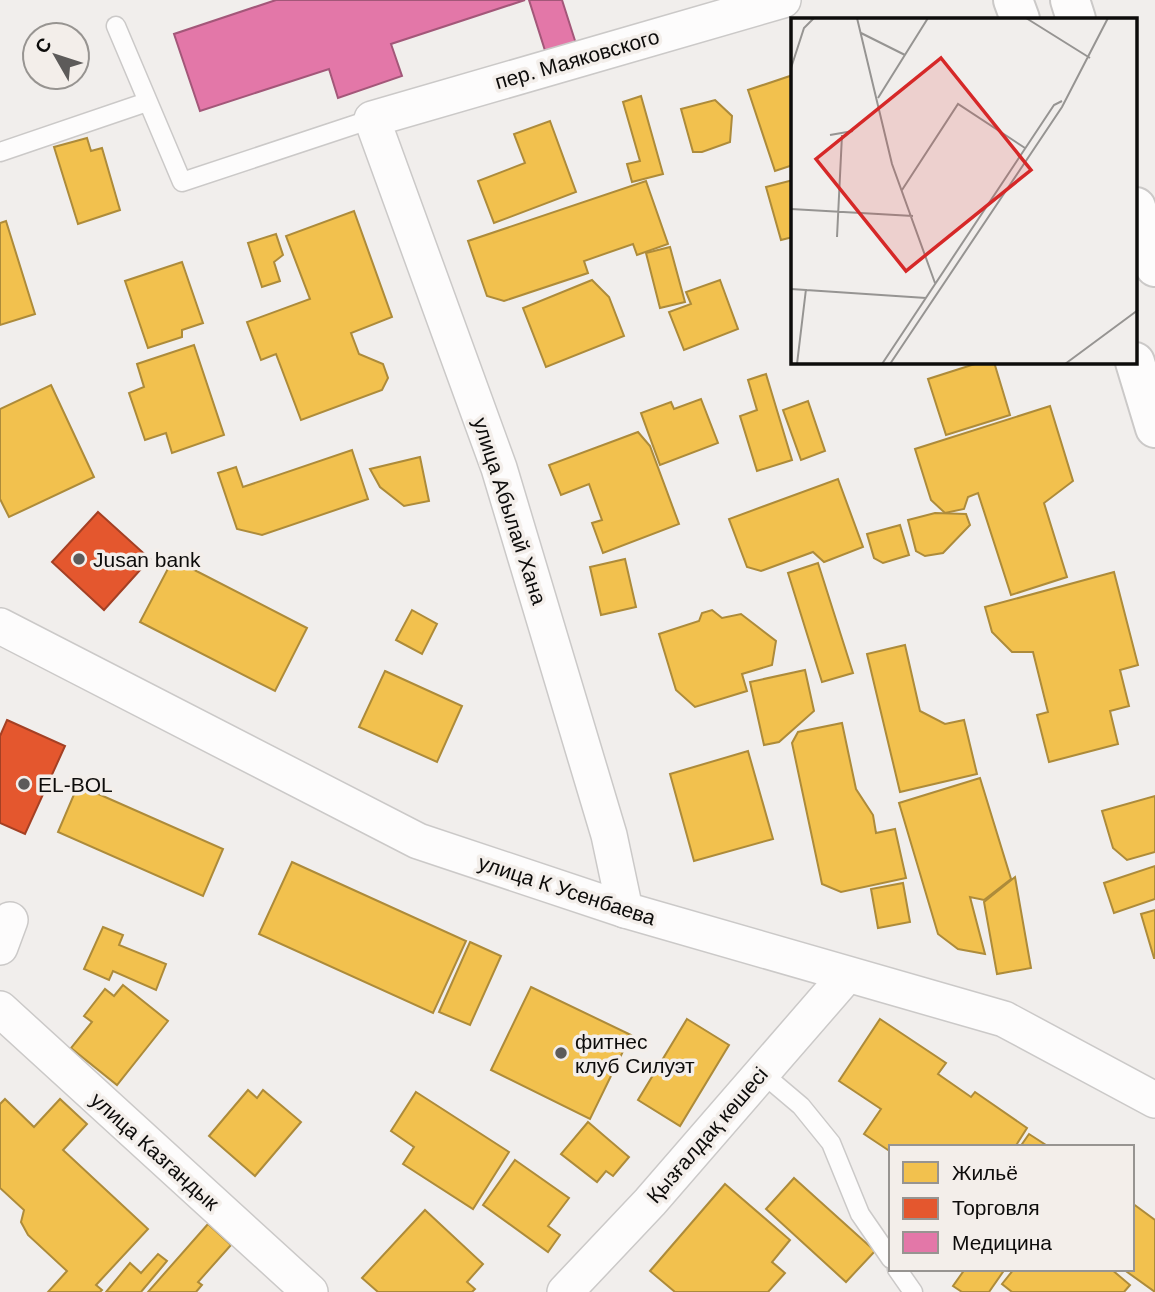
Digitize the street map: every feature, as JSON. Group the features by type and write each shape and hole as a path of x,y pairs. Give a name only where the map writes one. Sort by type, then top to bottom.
{"street":[{"name":"пер. Маяковского","path":"372,119 783,0"},
{"path":"1013,0 1020,18"},
{"path":"1070,0 1076,18"},
{"name":"улица Абылай Хана","path":"372,119 499,468 609,835 625,910"},
{"path":"1138,213 1155,267"},
{"path":"1136,364 1155,428"},
{"name":"улица К Усенбаева","path":"0,626 418,841 625,910 846,976 1004,1019 1155,1100"},
{"name":"Қызғалдақ көшесі","path":"565,1292 650,1202 846,976"},
{"name":"улица Казгандык","path":"0,1009 310,1292"}],"lane":[{"path":"116,26 182,182 372,119"},
{"path":"0,152 147,102"},
{"path":"762,1073 801,1106 831,1143 860,1214 889,1256"},
{"path":"898,1271 913,1292"}],"building: Жильё":[{"path":"791,76 791,166 775,171 748,90"},
{"path":"641,96 663,174 632,182 627,164 640,161 623,102"},
{"path":"715,100 732,116 730,142 702,152 693,152 681,109"},
{"path":"550,121 576,192 494,223 478,181 525,163 514,134"},
{"path":"87,138 91,151 102,148 120,210 78,224 54,147"},
{"path":"646,181 668,244 637,255 633,244 584,261 588,273 504,301 487,296 468,241"},
{"path":"791,181 791,238 781,240 766,187"},
{"path":"354,211 392,317 351,333 359,354 383,364 388,378 382,390 301,420 276,354 261,360 247,322 310,299 286,236"},
{"path":"6,221 35,314 0,325 0,223"},
{"path":"276,234 283,255 274,262 280,281 262,287 248,243"},
{"path":"670,247 685,302 660,308 646,253"},
{"path":"182,262 203,323 182,330 182,337 148,348 125,281"},
{"path":"592,280 609,297 624,336 546,367 523,308"},
{"path":"720,280 738,329 684,350 669,312 691,304 686,292"},
{"path":"194,345 224,435 172,453 166,433 145,440 129,393 144,387 137,364"},
{"path":"975,364 995,364 1010,415 946,435 928,379"},
{"path":"766,374 792,460 757,471 740,416 757,410 748,380"},
{"path":"51,385 94,477 9,517 0,499 0,409"},
{"path":"701,399 718,443 660,465 641,413 671,402 674,409"},
{"path":"808,401 825,451 801,460 783,410"},
{"path":"1050,406 1073,481 1044,503 1067,577 1011,595 978,493 968,497 964,509 945,513 931,500 915,449"},
{"path":"638,432 650,446 679,524 603,553 592,523 602,520 589,484 561,495 549,465"},
{"path":"352,450 368,499 262,535 237,529 218,473 236,467 243,487"},
{"path":"420,457 429,501 404,506 380,487 370,469"},
{"path":"838,479 863,547 824,562 813,552 761,571 747,567 729,519"},
{"path":"935,513 966,514 970,525 943,553 925,556 916,551 908,520"},
{"path":"900,525 909,555 883,563 874,558 867,534"},
{"path":"173,559 307,628 275,691 140,622"},
{"path":"625,559 636,607 601,615 590,567"},
{"path":"818,563 853,673 822,682 788,573"},
{"path":"1114,572 1138,665 1120,670 1129,706 1110,711 1118,744 1049,762 1037,715 1048,712 1033,652 1012,652 992,632 985,607"},
{"path":"412,610 437,624 422,654 396,640"},
{"path":"712,610 722,618 741,614 776,641 772,665 742,674 747,691 695,707 676,690 659,634 699,621 702,613"},
{"path":"905,645 920,711 945,724 964,720 977,774 900,792 867,654"},
{"path":"805,670 814,711 779,742 764,745 750,682"},
{"path":"385,671 462,706 437,762 359,727"},
{"path":"842,723 856,789 873,815 876,833 895,829 906,878 841,892 822,884 792,743 798,732"},
{"path":"748,751 773,839 694,861 670,774"},
{"path":"980,778 1011,879 984,900 970,897 985,954 958,949 938,934 899,803"},
{"path":"78,785 223,849 203,896 58,832"},
{"path":"1155,796 1155,852 1127,860 1113,848 1102,811"},
{"path":"292,862 466,941 433,1013 259,934"},
{"path":"1155,866 1155,899 1114,913 1104,883"},
{"path":"1015,877 1031,968 997,974 984,902"},
{"path":"903,883 910,922 878,928 871,889"},
{"path":"1155,910 1155,958 1154,958 1141,914"},
{"path":"103,927 123,935 119,945 166,964 156,990 113,971 109,980 84,969"},
{"path":"470,942 501,956 470,1025 439,1012"},
{"path":"123,985 168,1021 117,1085 71,1048 92,1022 84,1016 105,989 114,996"},
{"name":"фитнес клуб Силуэт","path":"531,987 631,1035 590,1119 491,1070"},
{"path":"687,1019 729,1045 680,1126 638,1100"},
{"path":"880,1019 946,1063 938,1074 971,1097 975,1092 1027,1128 1016,1145 889,1145 889,1151 864,1134 881,1109 839,1081"},
{"path":"248,1090 257,1098 263,1090 301,1122 255,1176 209,1136"},
{"path":"416,1092 509,1152 473,1209 403,1164 414,1147 391,1131"},
{"path":"5,1099 34,1127 60,1099 87,1124 63,1150 148,1229 96,1285 102,1290 100,1292 48,1292 67,1271 28,1235 21,1222 24,1210 0,1188 0,1104"},
{"path":"588,1122 629,1157 613,1176 606,1171 597,1182 561,1154"},
{"path":"1029,1134 1046,1145 1021,1145"},
{"path":"515,1160 569,1198 548,1226 560,1235 548,1252 483,1205"},
{"path":"794,1178 875,1251 846,1282 766,1209"},
{"path":"725,1184 790,1240 772,1262 785,1273 768,1292 675,1292 650,1271"},
{"path":"1134,1204 1155,1220 1155,1292 1126,1271 1134,1271"},
{"path":"425,1210 483,1264 467,1282 475,1289 472,1292 378,1292 362,1278"},
{"path":"208,1224 231,1245 198,1282 202,1285 196,1292 148,1292"},
{"path":"158,1254 167,1261 141,1292 106,1292 130,1263 141,1273"},
{"path":"964,1271 1004,1271 989,1292 962,1292 953,1286"},
{"path":"1012,1271 1113,1271 1130,1285 1124,1292 1012,1292 1002,1284"}],"building: Торговля":[{"path":"98,512 150,559 104,610 52,562"},
{"name":"EL-BOL","path":"7,720 65,746 25,834 0,823 0,736"}],"building: Медицина":[{"path":"276,0 525,0 391,44 402,76 338,98 329,69 200,111 174,34"},
{"path":"529,0 562,0 578,50 548,60"}],"place":[{"name":"Jusan bank","path":"79,559"},
{"name":"EL-BOL","path":"24,784"},
{"name":"фитнес клуб Силуэт","path":"561,1053"}]}
